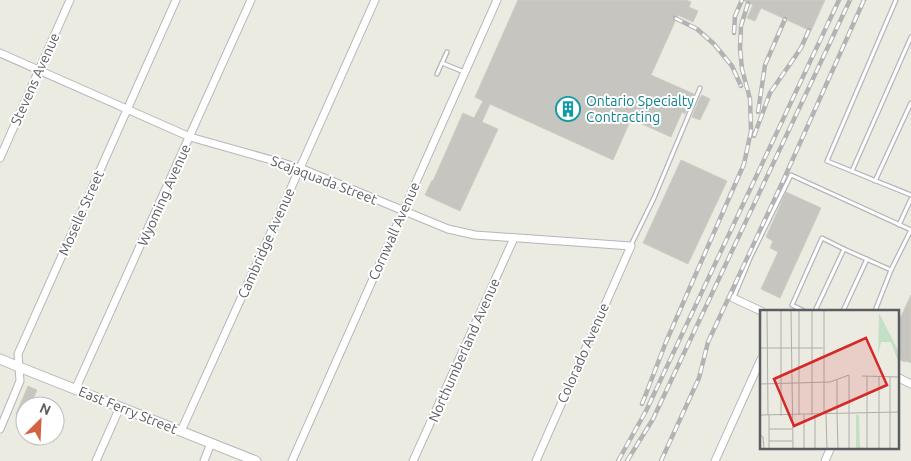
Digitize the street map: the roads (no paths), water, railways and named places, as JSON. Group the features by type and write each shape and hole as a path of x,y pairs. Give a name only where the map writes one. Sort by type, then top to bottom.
{"street":[{"name":"Stevens Avenue","path":"0,158 70,0"},
{"name":"Moselle Street","path":"0,428 20,381 18,354 176,0"},
{"name":"Wyoming Avenue","path":"75,390 251,0"},
{"name":"Cambridge Avenue","path":"181,432 374,0"},
{"name":"Cornwall Avenue","path":"292,461 497,0"},
{"name":"Scajaquada Street","path":"0,53 190,136 300,168 448,229 466,234 631,246"},
{"name":"Northumberland Avenue","path":"413,461 514,238"},
{"name":"Colorado Avenue","path":"536,461 631,246"},
{"path":"733,298 760,311"},
{"name":"East Ferry Street","path":"0,359 256,461"},
{"path":"715,461 760,361"},
{"path":"898,378 911,384"},
{"path":"96,461 120,407"},
{"path":"204,461 211,443"},
{"path":"825,461 831,448"}],"lane":[{"path":"896,0 827,161 911,197 899,225"},
{"path":"852,171 911,37"},
{"path":"437,74 447,52"},
{"path":"442,63 465,73"},
{"path":"631,246 654,198 700,88"},
{"path":"875,181 911,103"},
{"path":"733,298 751,256 791,175 911,230 891,270 875,310"},
{"path":"802,310 792,305 822,238 891,270"},
{"path":"815,310 844,249"},
{"path":"843,310 867,259"}],"railway":[{"path":"734,33 735,16 742,0"},
{"path":"618,461 646,411 839,0"},
{"path":"627,461 653,419 850,0"},
{"path":"661,461 699,378 708,342 864,0"},
{"path":"642,404 666,342 744,164 751,131 750,99 742,69 740,48 741,26 748,3"},
{"path":"675,18 697,29 714,44 732,66 741,86"},
{"path":"758,112 765,65 785,19"},
{"path":"754,136 770,93 801,48 809,30"}],"place":[{"name":"Ontario Specialty Contracting","path":"568,109"}]}
